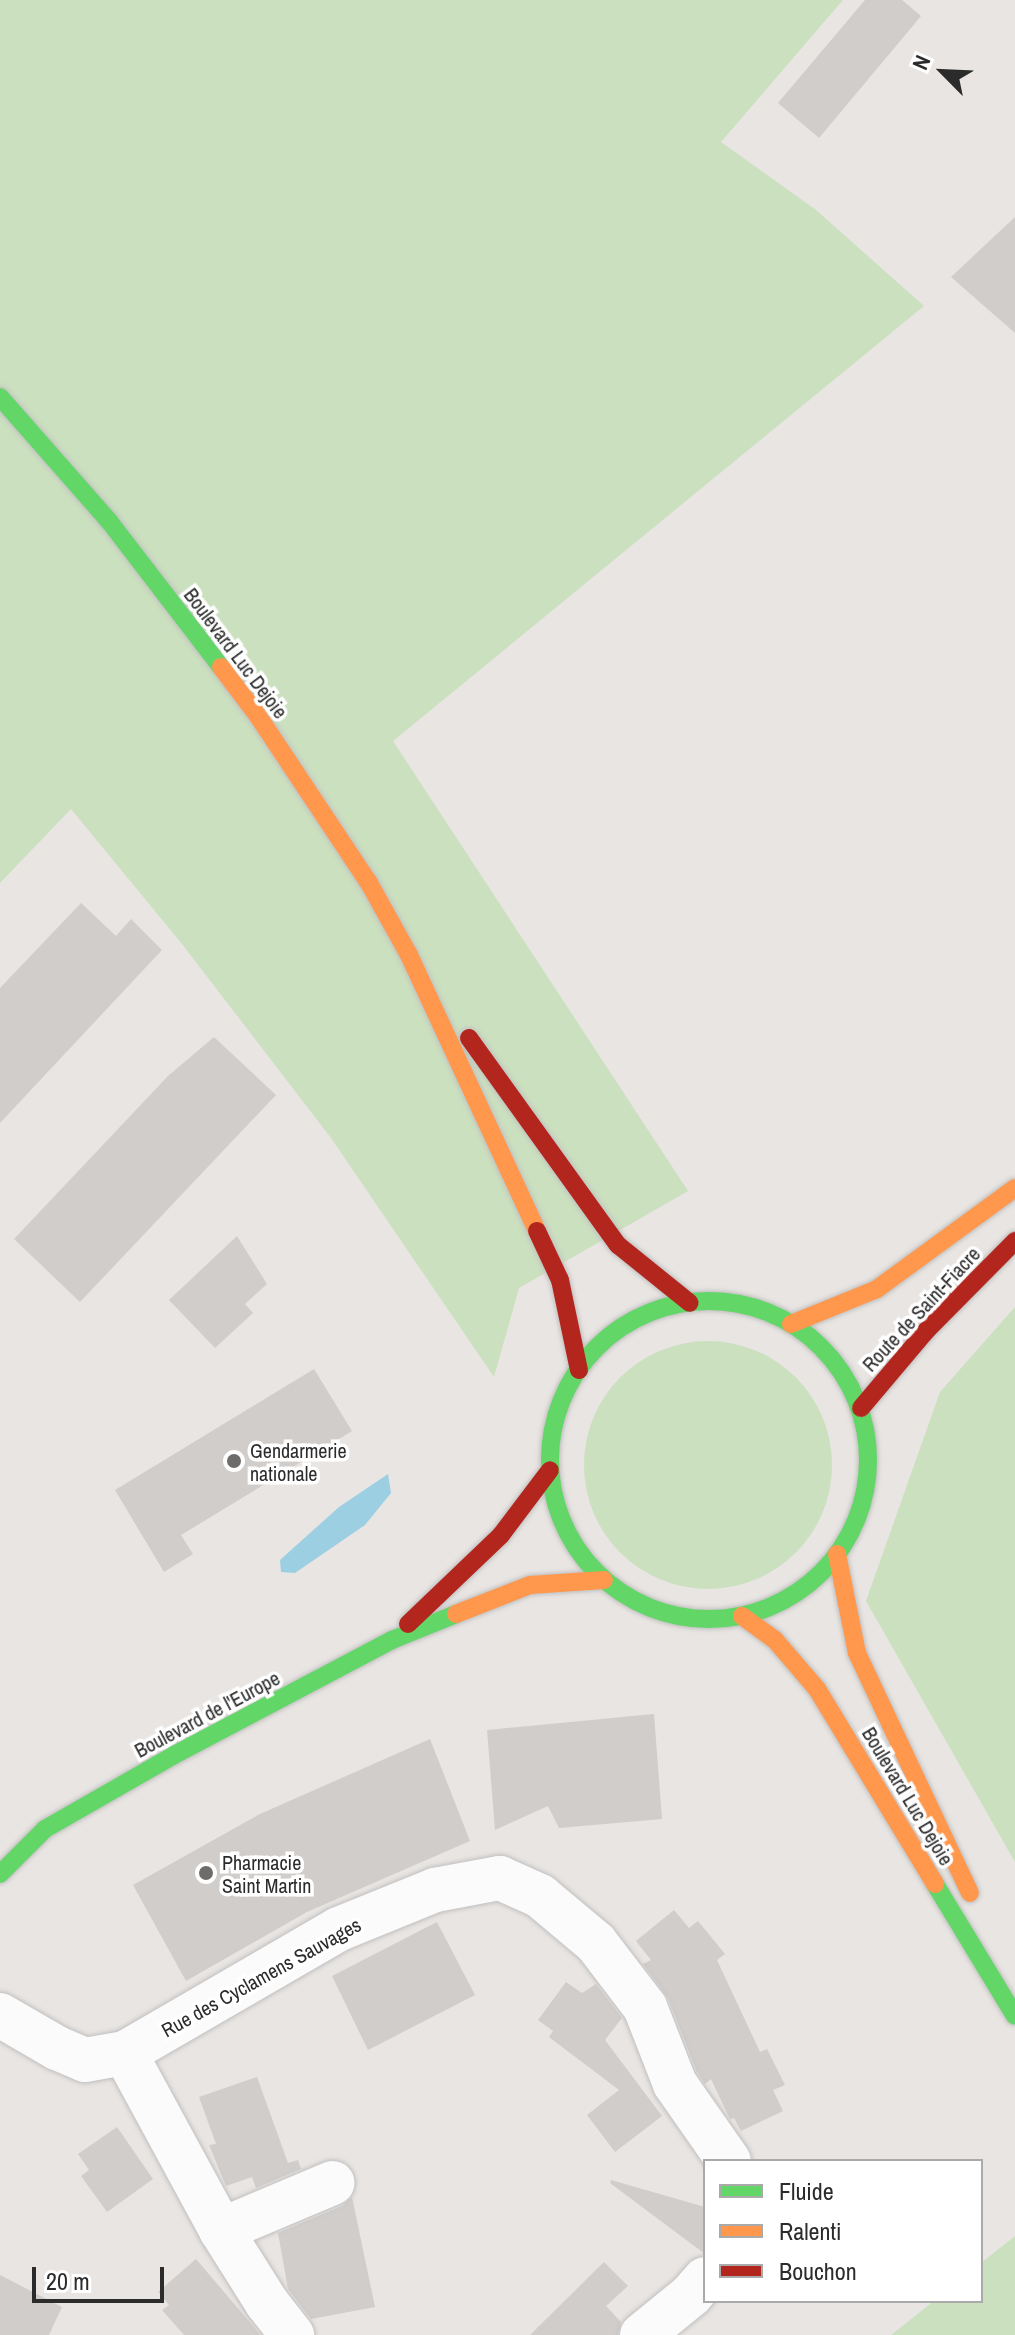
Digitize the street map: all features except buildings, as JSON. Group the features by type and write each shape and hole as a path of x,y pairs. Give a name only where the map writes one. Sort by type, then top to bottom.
{"main road":[{"name":"Boulevard Luc Dejoie","path":"0,397 109,521 258,716 369,883 409,955 560,1280 579,1370"},
{"name":"Boulevard Luc Dejoie","path":"409,955 618,1245 690,1303"},
{"name":"Route de Saint-Fiacre","path":"791,1324 877,1289 1015,1188"},
{"name":"Route de Saint-Fiacre","path":"861,1408 926,1331 1015,1241"},
{"path":"690,1303 734,1303 772,1314 791,1324 818,1344 842,1374 861,1408 867,1444 865,1488 857,1518 837,1554 802,1589 775,1604 742,1616 716,1619 673,1615 635,1601 604,1580 576,1548 564,1526 550,1470 555,1419 568,1386 592,1351 643,1315 690,1303"},
{"name":"Boulevard de l'Europe","path":"392,1640 501,1535 550,1470"},
{"name":"Boulevard Luc Dejoie","path":"837,1554 857,1653 975,1905"},
{"name":"Boulevard de l'Europe","path":"0,1874 45,1829 174,1755 392,1640 530,1585 604,1580"},
{"name":"Boulevard Luc Dejoie","path":"742,1616 775,1640 817,1689 1015,2016"},
{"name":"Boulevard de l'Europe","path":"15,1836 45,1829"},
{"path":"995,1947 1015,1989"}],"street":[{"name":"Rue des Cyclamens Sauvages","path":"0,2015 85,2060 125,2053 339,1929 435,1890 500,1878 540,1896 596,1943 645,2007 675,2084 728,2159"},
{"path":"125,2053 221,2230 267,2303 292,2335"},
{"path":"221,2230 332,2183"},
{"path":"642,2335 703,2281"}],"green space":[{"path":"0,0 843,0 721,142 816,210 924,306 393,741 688,1191 519,1288 494,1377 331,1138 182,944 71,809 0,883"},
{"path":"1015,1307 1015,1862 866,1601 940,1392"},
{"path":"708,1341 732,1343 756,1350 777,1361 796,1377 812,1396 823,1417 830,1441 830,1489 823,1513 812,1534 796,1553 777,1569 756,1580 732,1587 708,1589 684,1587 660,1580 639,1569 620,1553 604,1534 593,1513 586,1489 584,1465 586,1441 593,1417 604,1396 620,1377 639,1361 660,1350 684,1343"},
{"path":"1015,2236 1015,2335 891,2335 931,2303 983,2303 983,2261"}],"water":[{"path":"388,1474 391,1493 365,1525 295,1573 281,1572 280,1560 339,1507"}],"traffic: fast":[{"path":"0,397 109,521 221,667"},
{"path":"709,1301 740,1304 770,1313 810,1337 832,1359 856,1399 865,1429 868,1460 865,1491 856,1521 832,1561 810,1583 770,1607 740,1616 709,1619 678,1616 648,1607 608,1583 586,1561 562,1521 553,1491 550,1460 553,1429 562,1399 586,1359 608,1337 648,1313 678,1304 709,1301"},
{"path":"0,1874 45,1829 174,1755 392,1640 456,1614"},
{"path":"935,1884 1015,2016"}],"traffic: slow":[{"path":"221,667 258,716 369,883 409,955 537,1231"},
{"path":"791,1324 877,1289 1015,1188"},
{"path":"837,1554 857,1653 970,1893"},
{"path":"456,1614 530,1585 604,1580"},
{"path":"742,1616 775,1640 817,1689 935,1884"}],"traffic: jam":[{"path":"469,1038 618,1245 690,1303"},
{"path":"537,1231 560,1280 579,1370"},
{"path":"861,1408 926,1331 1015,1241"},
{"path":"408,1624 501,1535 550,1470"}],"place":[{"name":"Gendarmerie nationale","path":"234,1461"},
{"name":"Pharmacie Saint Martin","path":"206,1873"}]}
